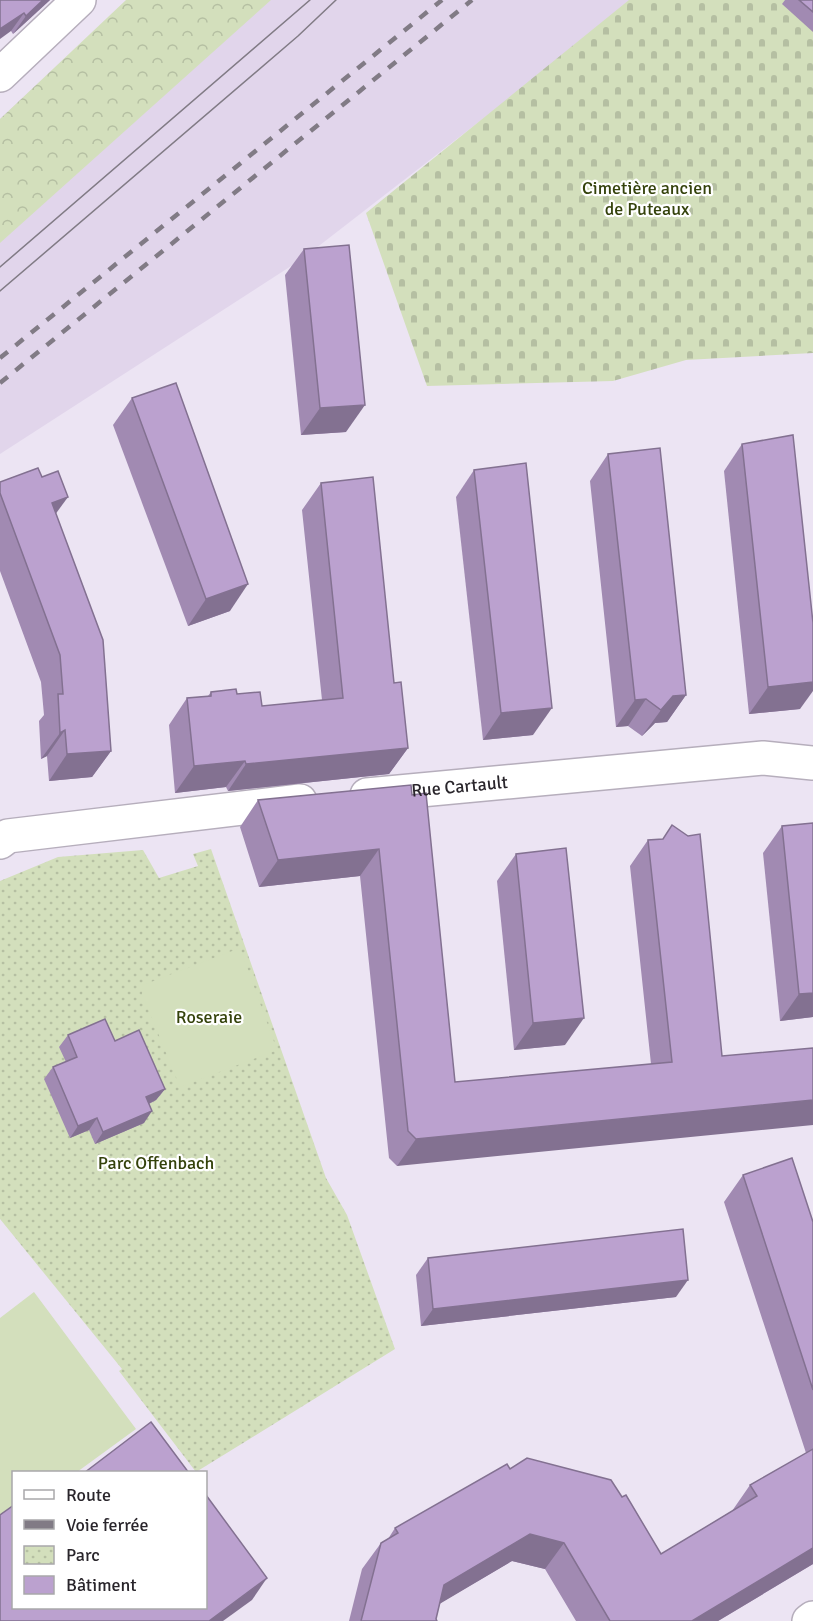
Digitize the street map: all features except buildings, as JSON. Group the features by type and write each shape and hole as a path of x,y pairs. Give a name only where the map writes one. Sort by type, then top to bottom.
{"street":[{"path":"0,75 79,0"},
{"name":"Rue Cartault","path":"0,842 8,836 264,805 763,758 813,763"},
{"path":"809,1621 813,1618"}],"shaded area":[{"path":"128,0 630,0 502,104 302,259 0,454 0,119"}],"green space":[{"path":"126,0 271,0 0,243 0,119"},
{"name":"Cimetière ancien de Puteaux","path":"629,0 813,0 813,353 686,360 613,381 427,386 366,213"},
{"name":"Parc Offenbach","path":"211,849 326,1178 347,1215 395,1349 198,1471 195,1471 119,1371 122,1369 0,1219 0,881 58,857 143,850 159,878 198,866 193,854"},
{"name":"Roseraie","path":"240,948 277,1050 180,1087 142,994 143,985"},
{"path":"34,1292 136,1429 78,1471 12,1471 12,1520 0,1520 0,1318"}],"tram line":[{"path":"0,267 310,0"},
{"path":"0,291 298,36 336,0"}],"railway":[{"path":"0,358 442,0"},
{"path":"0,383 472,0"}]}
